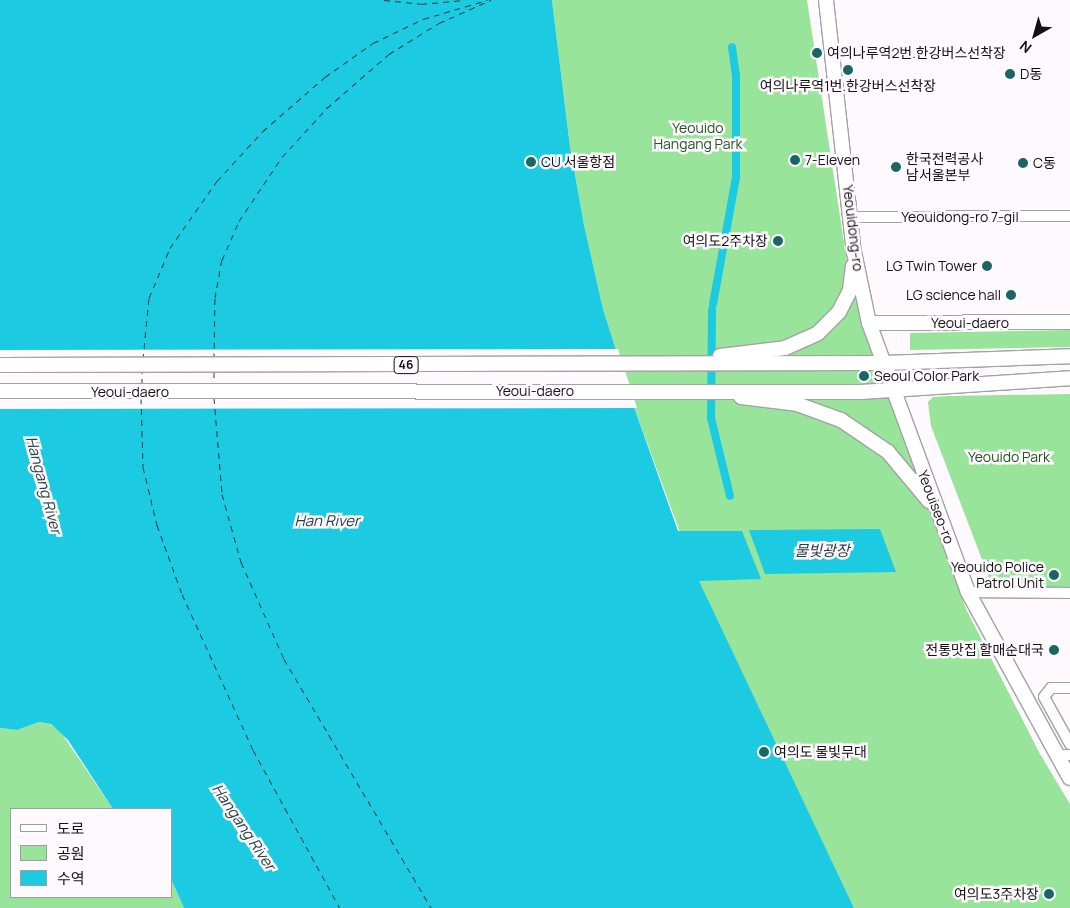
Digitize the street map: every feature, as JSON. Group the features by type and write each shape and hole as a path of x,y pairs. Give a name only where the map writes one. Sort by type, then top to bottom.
{"main road":[{"name":"Yeouidong-ro","path":"826,0 854,252 869,323 883,363"},
{"name":"46","path":"677,363 785,348 805,341 839,312 850,290 854,252"},
{"name":"Yeoui-daero","path":"869,323 1070,322"},
{"name":"Yeoui-daero","path":"0,365 883,363 1070,356"},
{"name":"Yeouiseo-ro","path":"883,363 968,592 1063,755 1070,778"},
{"name":"Yeoui-daero","path":"0,391 893,390 1070,378"},
{"name":"46","path":"691,390 812,408 849,425 888,452 937,511"}],"street":[{"name":"Yeouidong-ro 7-gil","path":"851,217 1070,216"},
{"path":"968,592 1070,593"},
{"path":"1070,688 1051,688 1044,697 1070,744"}],"green space":[{"name":"Yeouido Hangang Park","path":"552,0 807,0 848,269 966,609 1040,754 1070,804 1070,908 854,908 698,581 635,410 603,309 584,225 570,147"},
{"path":"1070,330 1070,347 910,350 910,333"},
{"name":"Yeouido Park","path":"1070,394 1070,588 997,587 991,583 931,426 928,402 933,397 949,396"},
{"path":"39,722 50,724 60,731 112,808 10,808 10,898 172,898 172,881 184,908 0,908 0,728 17,730"}],"water":[{"name":"Han River","path":"0,0 552,0 570,147 584,225 603,309 635,410 678,531 742,531 761,579 699,581 854,908 184,908 172,881 172,808 112,808 68,740 51,724 39,722 17,730 0,728"},
{"name":"물빛광장","path":"880,529 896,572 765,574 749,530"}],"pier":[{"path":"618,349 637,408 0,409 0,350"}],"waterway":[{"path":"713,304 736,178 736,76 732,47"},
{"path":"712,310 711,418 730,496"}],"ferry route":[{"path":"384,0 421,4 464,0"},
{"path":"143,359 149,298 170,248 217,181 263,131 325,77 373,43 423,19 487,0"},
{"path":"214,359 215,298 222,260 239,221 282,157 327,108 389,54 439,23 491,0"},
{"path":"142,370 142,384"},
{"path":"214,371 214,384"},
{"path":"141,398 143,467 157,525 182,594 253,750 340,908"},
{"path":"214,398 222,494 241,562 284,659 431,908"}],"place":[{"name":"여의나루역2번.한강버스선착장","path":"817,53"},
{"name":"여의나루역1번.한강버스선착장","path":"848,70"},
{"name":"D동","path":"1010,74"},
{"name":"7-Eleven","path":"795,160"},
{"name":"CU 서울항점","path":"531,162"},
{"name":"C동","path":"1023,163"},
{"name":"한국전력공사 남서울본부","path":"896,167"},
{"name":"여의도2주차장","path":"778,241"},
{"name":"LG Twin Tower","path":"987,266"},
{"name":"LG science hall","path":"1011,295"},
{"name":"Seoul Color Park","path":"864,376"},
{"name":"Yeouido Police Patrol Unit","path":"1054,575"},
{"name":"전통맛집 할매순대국","path":"1054,650"},
{"name":"여의도 물빛무대","path":"764,752"},
{"name":"여의도3주차장","path":"1049,894"}],"water label":[{"name":"Hangang River","path":"44,485"},
{"name":"Hangang River","path":"244,827"}]}
